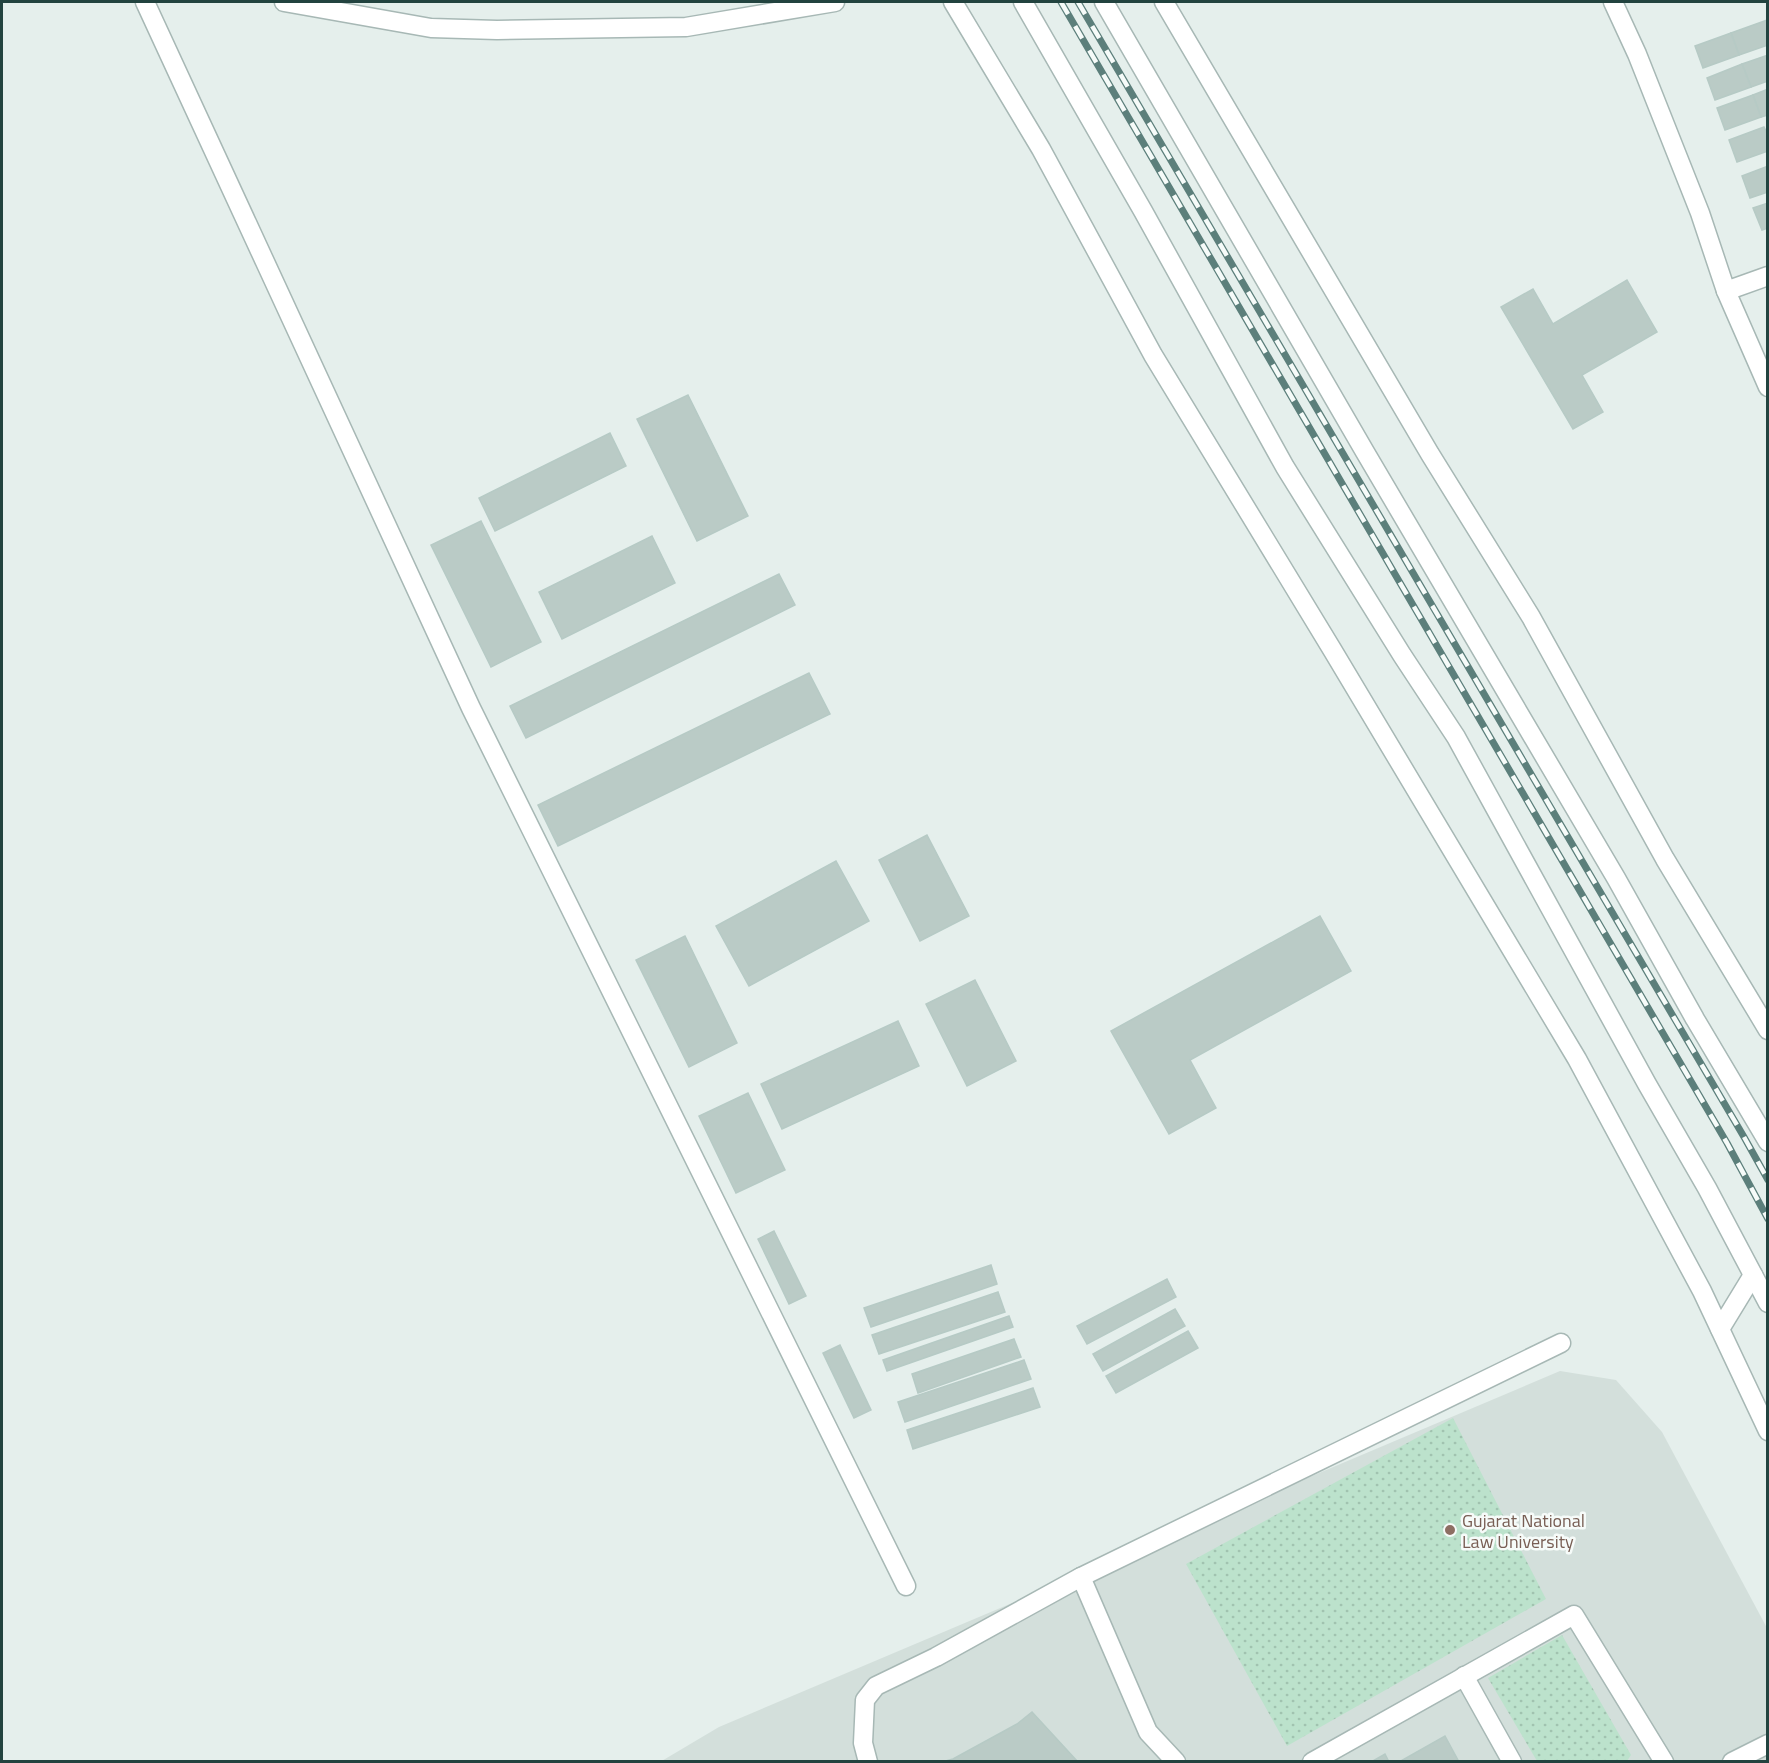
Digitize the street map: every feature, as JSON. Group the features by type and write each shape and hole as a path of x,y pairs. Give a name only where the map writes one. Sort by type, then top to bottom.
{"street":[{"path":"145,2 471,708 906,1586"},
{"path":"284,2 431,28 497,30 686,27 835,2"},
{"path":"953,2 1041,149 1153,355 1334,651 1577,1059 1702,1291 1767,1431"},
{"path":"1023,2 1143,211 1285,467 1396,646 1456,737 1647,1084 1707,1188 1767,1303"},
{"path":"1104,2 1359,442 1616,878 1767,1142"},
{"path":"1164,2 1430,454 1531,617 1665,859 1767,1030"},
{"path":"1613,2 1637,54 1700,213 1726,291 1767,387"},
{"path":"1726,291 1767,276"},
{"path":"1720,1329 1753,1275"},
{"path":"868,1761 863,1743 865,1700 876,1686 936,1657 1082,1577 1561,1343"},
{"path":"1082,1577 1148,1732 1176,1761"},
{"path":"1312,1761 1575,1615 1664,1761"},
{"path":"1464,1676 1512,1761"},
{"path":"1732,1761 1767,1744"}],"shaded area":[{"name":"Gujarat National Law University","path":"1560,1371 1616,1380 1662,1432 1767,1628 1767,1761 660,1762 719,1727"}],"green space":[{"path":"1453,1418 1546,1599 1287,1746 1186,1564"},
{"path":"1562,1635 1631,1755 1627,1761 1537,1761 1488,1678"}],"building":[{"path":"1767,20 1768,45 1739,55 1731,33"},
{"path":"1731,33 1739,55 1703,68 1695,46"},
{"path":"1768,55 1768,81 1751,87 1742,64"},
{"path":"1742,64 1751,87 1715,100 1707,78"},
{"path":"1768,89 1768,115 1761,117 1753,95"},
{"path":"1753,95 1761,117 1725,130 1717,108"},
{"path":"1764,127 1768,135 1768,151 1737,162 1729,140"},
{"path":"1768,166 1768,192 1750,198 1742,176"},
{"path":"1768,203 1768,228 1762,230 1753,208"},
{"path":"1627,280 1657,332 1582,375 1603,412 1573,429 1501,307 1533,289 1553,324"},
{"path":"688,395 748,516 697,541 637,419"},
{"path":"610,433 626,466 495,531 479,498"},
{"path":"481,521 541,642 491,667 431,545"},
{"path":"652,536 675,583 562,639 539,592"},
{"path":"779,574 795,605 526,738 510,706"},
{"path":"809,673 830,714 558,846 538,805"},
{"path":"927,835 969,916 920,941 879,860"},
{"path":"836,861 869,921 749,986 716,926"},
{"path":"1320,916 1351,971 1190,1060 1216,1108 1169,1134 1111,1031"},
{"path":"685,936 737,1043 689,1067 636,960"},
{"path":"975,980 1016,1061 967,1086 926,1004"},
{"path":"898,1021 919,1066 782,1129 761,1084"},
{"path":"748,1093 785,1170 736,1193 699,1116"},
{"path":"774,1231 806,1296 789,1304 758,1239"},
{"path":"991,1265 997,1284 871,1327 864,1308"},
{"path":"1167,1279 1176,1297 1087,1344 1077,1326"},
{"path":"998,1292 1005,1312 879,1354 872,1335"},
{"path":"1175,1309 1185,1326 1103,1371 1093,1354"},
{"path":"1009,1316 1013,1327 887,1371 883,1360"},
{"path":"1188,1331 1198,1348 1116,1393 1106,1376"},
{"path":"1014,1339 1021,1357 918,1393 912,1374"},
{"path":"840,1345 871,1410 854,1418 823,1353"},
{"path":"1024,1360 1031,1379 905,1422 898,1402"},
{"path":"1033,1388 1040,1407 913,1449 907,1430"},
{"path":"1032,1712 1078,1762 942,1762 953,1759 1017,1724"},
{"path":"1445,1736 1459,1762 1399,1762"},
{"path":"1385,1754 1389,1762 1371,1762"}],"railway":[{"path":"1061,2 1727,1143 1768,1219"},
{"path":"1078,2 1768,1180"}],"place":[{"name":"Gujarat National Law University","path":"1450,1530"}]}
